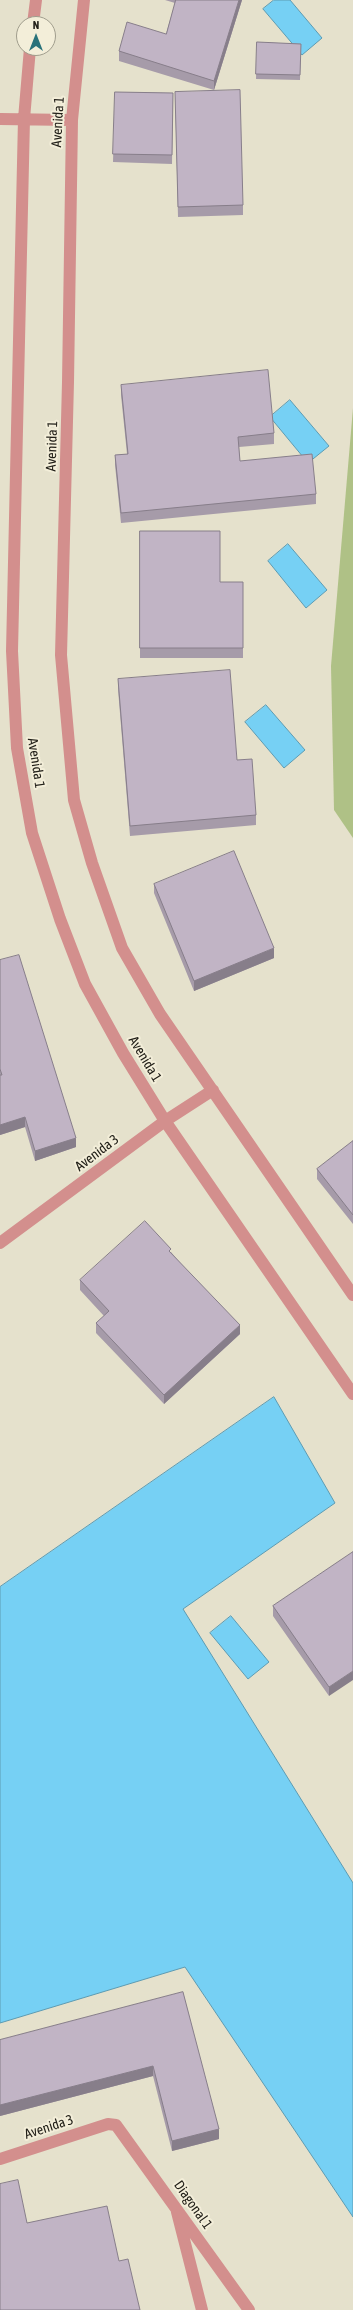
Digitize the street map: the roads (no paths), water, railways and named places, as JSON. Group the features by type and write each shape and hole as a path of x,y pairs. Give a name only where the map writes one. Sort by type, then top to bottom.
{"street":[{"path":"35,16 36,0"},
{"name":"Avenida 1","path":"84,0 72,120 68,382 61,655 74,800 92,864 122,948 160,1014 353,1295"},
{"name":"Avenida 1","path":"29,56 24,119 12,651 17,748 32,832 60,919 85,984 123,1053 165,1121 353,1394"},
{"path":"0,119 72,120"},
{"name":"Avenida 3","path":"0,1244 165,1121 213,1090"},
{"name":"Avenida 3","path":"0,2159 108,2124"},
{"name":"Diagonal 1","path":"108,2124 116,2125 121,2130 249,2310"},
{"path":"175,2205 202,2310"}],"water":[{"path":"274,0 290,0 322,38 302,55 263,9"},
{"path":"290,400 329,446 308,463 270,417"},
{"path":"288,544 327,590 306,608 268,561"},
{"path":"266,705 305,750 284,768 245,722"},
{"path":"274,1397 335,1503 183,1609 353,1883 353,2217 185,1967 0,2023 0,1587"},
{"path":"231,1616 269,1662 248,1679 210,1633"}]}
